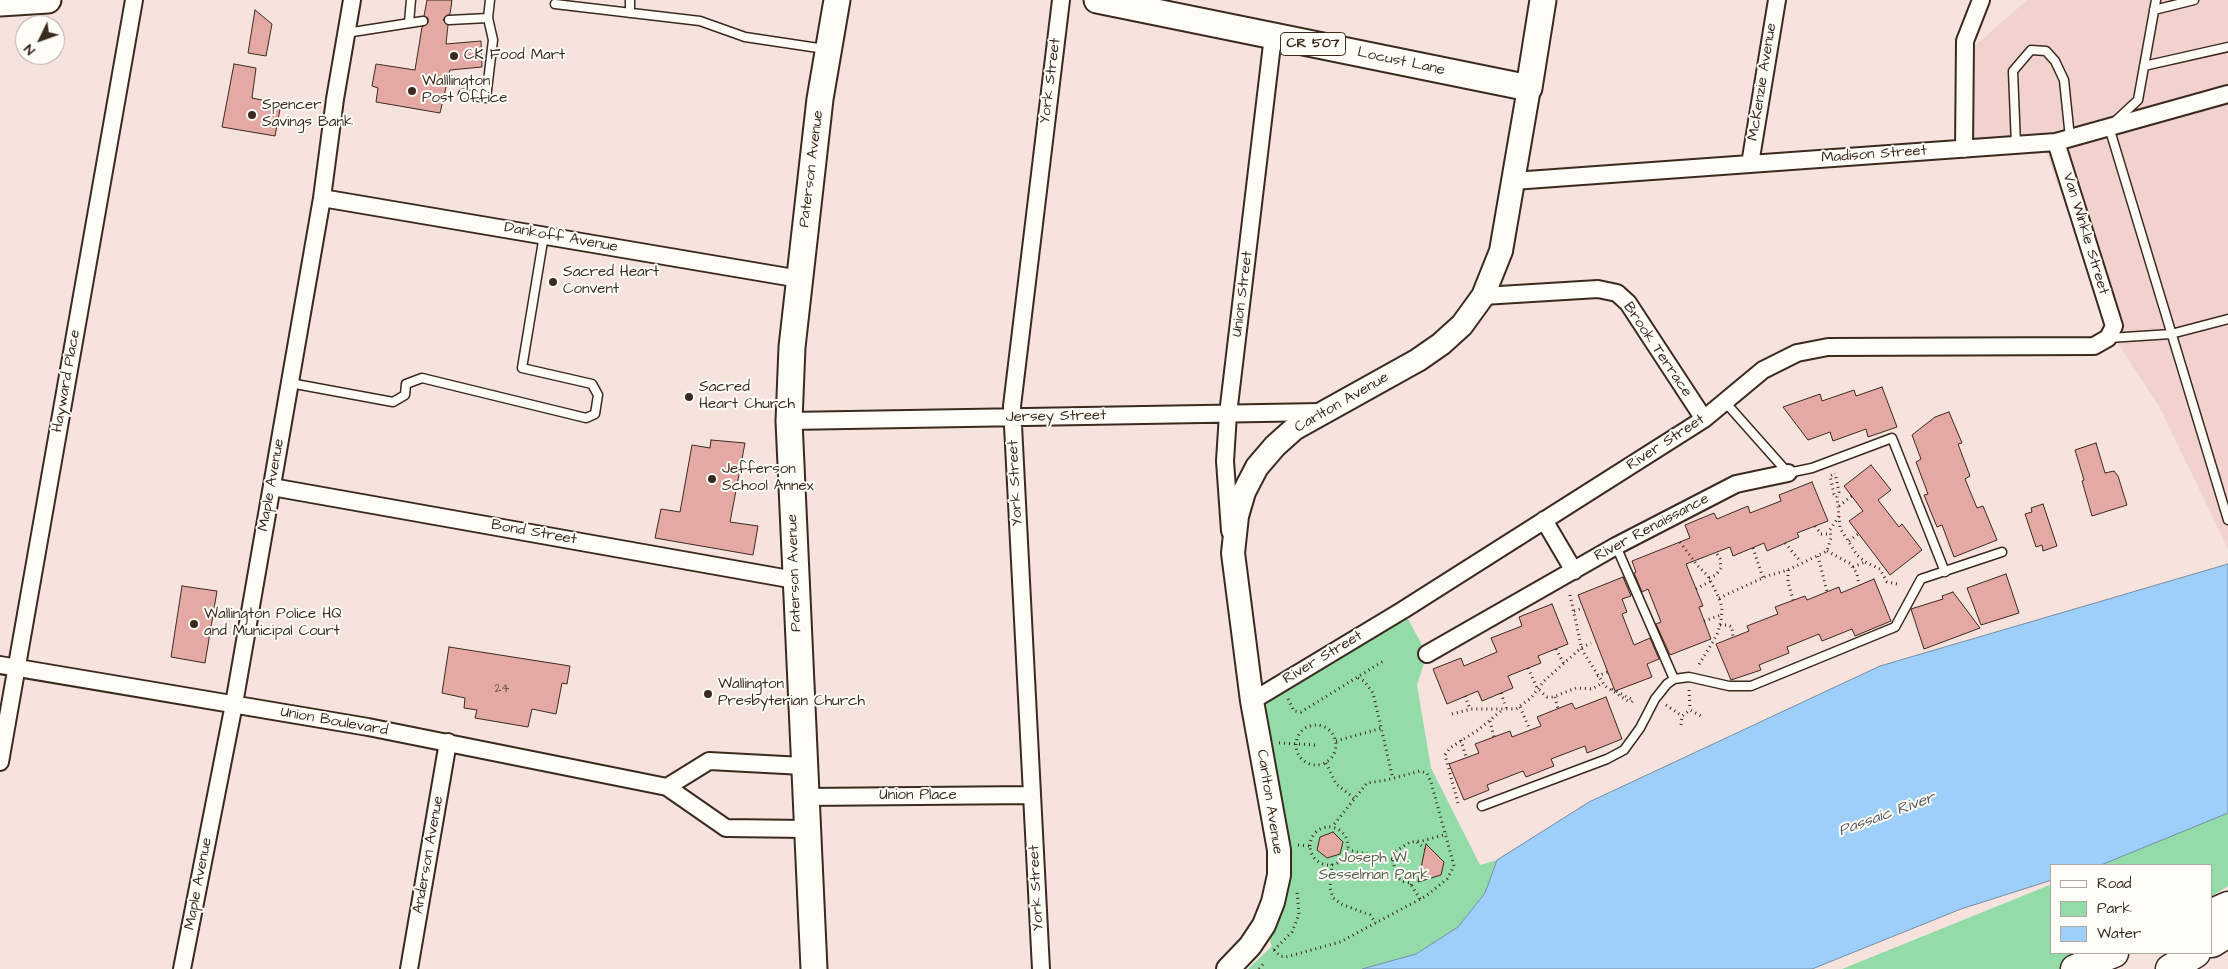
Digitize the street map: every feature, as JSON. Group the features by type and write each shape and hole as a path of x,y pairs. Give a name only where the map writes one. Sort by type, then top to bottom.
{"highway":[{"path":"2213,913 2228,906"},
{"path":"2213,942 2228,934"},
{"path":"2075,969 2112,954"},
{"path":"2170,969 2194,954"}],"main road":[{"path":"0,3 48,0"},
{"name":"Paterson Avenue","path":"814,969 803,766 789,421 792,347 820,98 837,0"},
{"name":"Locust Lane","path":"1097,0 1529,88"},
{"name":"Carlton Avenue","path":"1529,88 1543,0"}],"street":[{"name":"Hayward Place","path":"0,762 134,0"},
{"name":"Maple Avenue","path":"182,969 234,704 322,198 334,99 352,0"},
{"name":"York Street","path":"1041,969 1013,418 1014,396 1061,0"},
{"name":"McKenzie Avenue","path":"1750,164 1776,0"},
{"path":"1964,149 1965,41 1981,0"},
{"name":"Union Street","path":"1234,553 1227,509 1225,461 1228,414 1273,36"},
{"name":"Carlton Avenue","path":"1228,969 1250,946 1264,925 1273,902 1278,875 1279,850 1252,701 1234,553 1237,516 1244,492 1257,467 1275,446 1294,429 1418,360 1442,344 1462,324 1483,296 1501,251 1529,88"},
{"name":"Madison Street","path":"1513,181 1964,149 2063,140 2228,94"},
{"name":"Van Winkle Street","path":"2063,140 2111,332"},
{"name":"Dankoff Avenue","path":"322,198 800,279"},
{"name":"Brook Terrace","path":"1483,296 1598,289 1617,293 1628,303 1704,420"},
{"name":"River Street","path":"1252,701 1704,420 1762,370 1797,353 1828,347 2094,346 2111,332"},
{"name":"Jersey Street","path":"789,421 1323,412"},
{"name":"River Renaissance","path":"1427,654 1616,546 1736,484 1788,473"},
{"name":"Bond Street","path":"272,487 795,580"},
{"path":"1544,520 1574,570"},
{"name":"Union Boulevard","path":"0,665 448,742 667,787 726,828 806,829"},
{"name":"Anderson Avenue","path":"409,969 448,742"},
{"path":"667,787 708,760 803,766"},
{"name":"Union Place","path":"805,797 1032,795"}],"lane":[{"path":"409,22 411,0"},
{"path":"463,94 486,98 492,40 488,18 490,0"},
{"path":"630,0 630,12"},
{"path":"2156,0 2138,100 2109,127 2228,520"},
{"path":"2154,10 2194,0"},
{"path":"555,4 700,21 745,37 830,49"},
{"path":"449,20 488,18"},
{"path":"346,33 423,21"},
{"path":"2144,66 2228,47"},
{"path":"2016,145 2014,71 2032,50 2046,51 2055,61 2064,80 2063,140"},
{"path":"290,383 393,402 405,395 406,384 422,378 586,418 595,414 598,395 592,384 522,368 544,235"},
{"path":"2111,332 2171,334 2228,319"},
{"path":"1725,402 1788,473"},
{"name":"River Renaissance","path":"1788,473 1812,468 1892,438 1944,572"},
{"path":"1616,546 1674,679"},
{"path":"1482,806 1607,759 1624,750 1640,728 1655,698 1674,679 1689,677 1729,686 1751,686 1895,627 1921,579 2002,552"}],"path":[{"path":"1835,473 1839,492 1837,497 1840,528 1850,541 1857,555 1880,569 1887,582 1897,584"},
{"path":"1838,506 1852,496"},
{"path":"1719,598 1763,578 1788,570 1827,551 1833,523 1839,516"},
{"path":"1815,526 1821,534 1830,534"},
{"path":"1850,541 1858,534"},
{"path":"1680,542 1710,580 1719,598 1720,624 1711,649 1698,666"},
{"path":"1785,543 1794,556 1802,563"},
{"path":"1753,548 1763,578"},
{"path":"1827,551 1853,567 1858,586"},
{"path":"1696,589 1716,575 1721,568 1720,559 1716,552"},
{"path":"1818,556 1827,592"},
{"path":"1853,567 1866,562"},
{"path":"1788,570 1788,582 1793,600"},
{"path":"1570,595 1582,648 1597,676 1608,688 1631,703 1632,700 1608,688"},
{"path":"1574,611 1583,608"},
{"path":"1704,621 1721,615"},
{"path":"1720,624 1728,625 1732,628 1733,638"},
{"path":"1452,714 1470,709 1508,710 1520,707 1538,690 1544,681 1582,648 1591,643"},
{"path":"1556,649 1564,664"},
{"path":"1280,704 1288,699 1294,711 1301,712 1385,660"},
{"path":"1528,668 1538,690 1547,697 1555,697 1576,688 1592,689 1602,683"},
{"path":"1597,676 1608,672"},
{"path":"1689,677 1690,710"},
{"path":"1357,678 1368,684 1373,693 1393,778"},
{"path":"1501,693 1508,710"},
{"path":"1464,696 1470,709"},
{"path":"1555,697 1558,708"},
{"path":"1655,698 1682,716"},
{"path":"1520,707 1530,730"},
{"path":"1458,803 1445,754 1450,748 1490,721 1502,710"},
{"path":"1680,725 1682,716 1690,710"},
{"path":"1690,710 1701,716"},
{"path":"1490,721 1494,737"},
{"path":"1312,725 1326,727 1332,732 1336,741 1333,756 1326,763 1317,765 1305,762 1297,752 1296,745 1300,732 1312,725"},
{"path":"1336,741 1382,728"},
{"path":"1461,740 1466,757"},
{"path":"1274,742 1316,745"},
{"path":"1326,763 1336,784 1354,798"},
{"path":"1297,888 1299,914 1292,932 1274,950 1280,956 1286,957 1340,942 1420,899 1447,879 1454,866 1447,834 1427,773 1420,771 1367,783 1332,827"},
{"path":"1332,827 1342,832 1345,836 1347,850 1343,859 1327,865 1316,860 1310,848 1313,836 1318,831 1323,828 1332,827"},
{"path":"1420,899 1412,885 1401,881 1396,875 1394,859 1400,847 1410,842 1447,834"},
{"path":"1417,842 1424,849"},
{"path":"1347,850 1394,859"},
{"path":"1332,864 1330,888 1333,898 1341,904 1370,915 1376,922"},
{"path":"1412,885 1414,878"}],"shaded area":[{"path":"2027,0 2228,0 2228,549 2159,406 2113,336 2041,138 1956,146 1959,60"}],"green space":[{"name":"Joseph W. Sesselman Park","path":"1403,610 1427,654 1417,685 1431,768 1480,865 1497,860 1485,893 1458,927 1416,954 1362,969 1248,969 1272,946 1264,925 1279,875 1252,701"},
{"path":"2228,813 2228,886 2213,895 2213,864 2101,864"},
{"path":"2050,885 2050,954 2113,954 2092,969 1842,969"}],"water":[{"name":"Passaic River","path":"2228,564 2228,813 2103,864 2050,864 2050,881 1961,909 1812,969 1362,969 1416,954 1458,927 1485,893 1497,860 1589,802 1880,666"}],"building":[{"path":"427,0 452,0 450,14 443,20 448,25 446,44 481,41 482,67 450,70 440,113 376,102 378,88 372,86 376,64 415,70 422,27 428,23 428,18 424,16"},
{"path":"255,10 272,24 266,56 248,53"},
{"name":"Spencer Savings Bank","path":"234,64 256,68 252,98 281,104 275,136 222,127"},
{"path":"1882,387 1897,427 1868,437 1866,429 1833,441 1830,432 1808,440 1783,407 1820,394 1822,401 1854,390 1856,396"},
{"path":"1949,412 1962,443 1958,444 1970,476 1965,479 1977,508 1983,506 1997,540 1954,557 1942,525 1937,527 1924,495 1928,494 1916,462 1921,459 1912,435 1935,417"},
{"name":"Jefferson School Annex","path":"711,440 745,443 730,522 758,526 753,555 655,538 661,509 680,512 692,445 710,448"},
{"path":"2096,443 2105,473 2114,471 2118,476 2127,505 2092,516 2075,450"},
{"path":"1871,465 1891,490 1878,500 1899,527 1902,524 1922,550 1890,575 1849,521 1863,511 1844,486"},
{"path":"1812,482 1828,521 1797,533 1799,537 1767,551 1764,543 1733,556 1730,547 1686,564 1703,606 1699,607 1711,639 1670,655 1656,624 1661,622 1648,589 1642,592 1634,573 1636,572 1632,561 1690,538 1685,525 1714,513 1717,519 1748,506 1750,513 1781,501 1779,495"},
{"path":"2043,504 2057,546 2043,551 2042,545 2036,547 2025,514 2032,512 2031,508"},
{"path":"2006,574 2019,613 1981,625 1967,588"},
{"path":"1623,577 1631,596 1622,599 1627,612 1622,614 1634,645 1650,638 1659,659 1647,664 1652,677 1615,691 1578,595"},
{"path":"1874,579 1891,621 1855,636 1852,629 1822,641 1819,634 1787,647 1789,653 1759,665 1761,670 1731,680 1716,644 1749,631 1747,626 1778,614 1775,607 1805,596 1807,600 1839,587 1841,593"},
{"name":"Wallington Police HQ and Municipal Court","path":"182,586 217,591 205,663 171,657"},
{"path":"1953,592 1980,628 1924,649 1911,609 1943,599 1942,596"},
{"path":"1552,604 1568,644 1538,656 1541,663 1508,676 1513,688 1482,701 1478,691 1447,704 1433,669 1461,658 1464,666 1497,652 1491,638 1522,626 1519,617"},
{"path":"449,647 570,666 567,684 562,683 556,714 532,709 528,727 475,718 477,710 464,708 465,698 442,693"},
{"path":"1606,697 1622,739 1587,753 1585,746 1551,759 1554,766 1526,777 1523,771 1487,785 1489,790 1464,800 1449,764 1479,753 1475,744 1510,731 1512,737 1541,726 1537,717 1572,703 1575,709"},
{"path":"1333,832 1343,842 1340,854 1327,858 1317,850 1320,837"},
{"path":"1426,844 1444,862 1441,875 1418,882"}],"place":[{"name":"CK Food Mart","path":"454,56"},
{"name":"Walllington Post Office","path":"412,91"},
{"name":"Spencer Savings Bank","path":"252,115"},
{"name":"Sacred Heart Convent","path":"553,282"},
{"name":"Sacred Heart Church","path":"689,397"},
{"name":"Jefferson School Annex","path":"712,479"},
{"name":"Wallington Police HQ and Municipal Court","path":"194,624"},
{"name":"Wallington Presbyterian Church","path":"708,694"}]}
